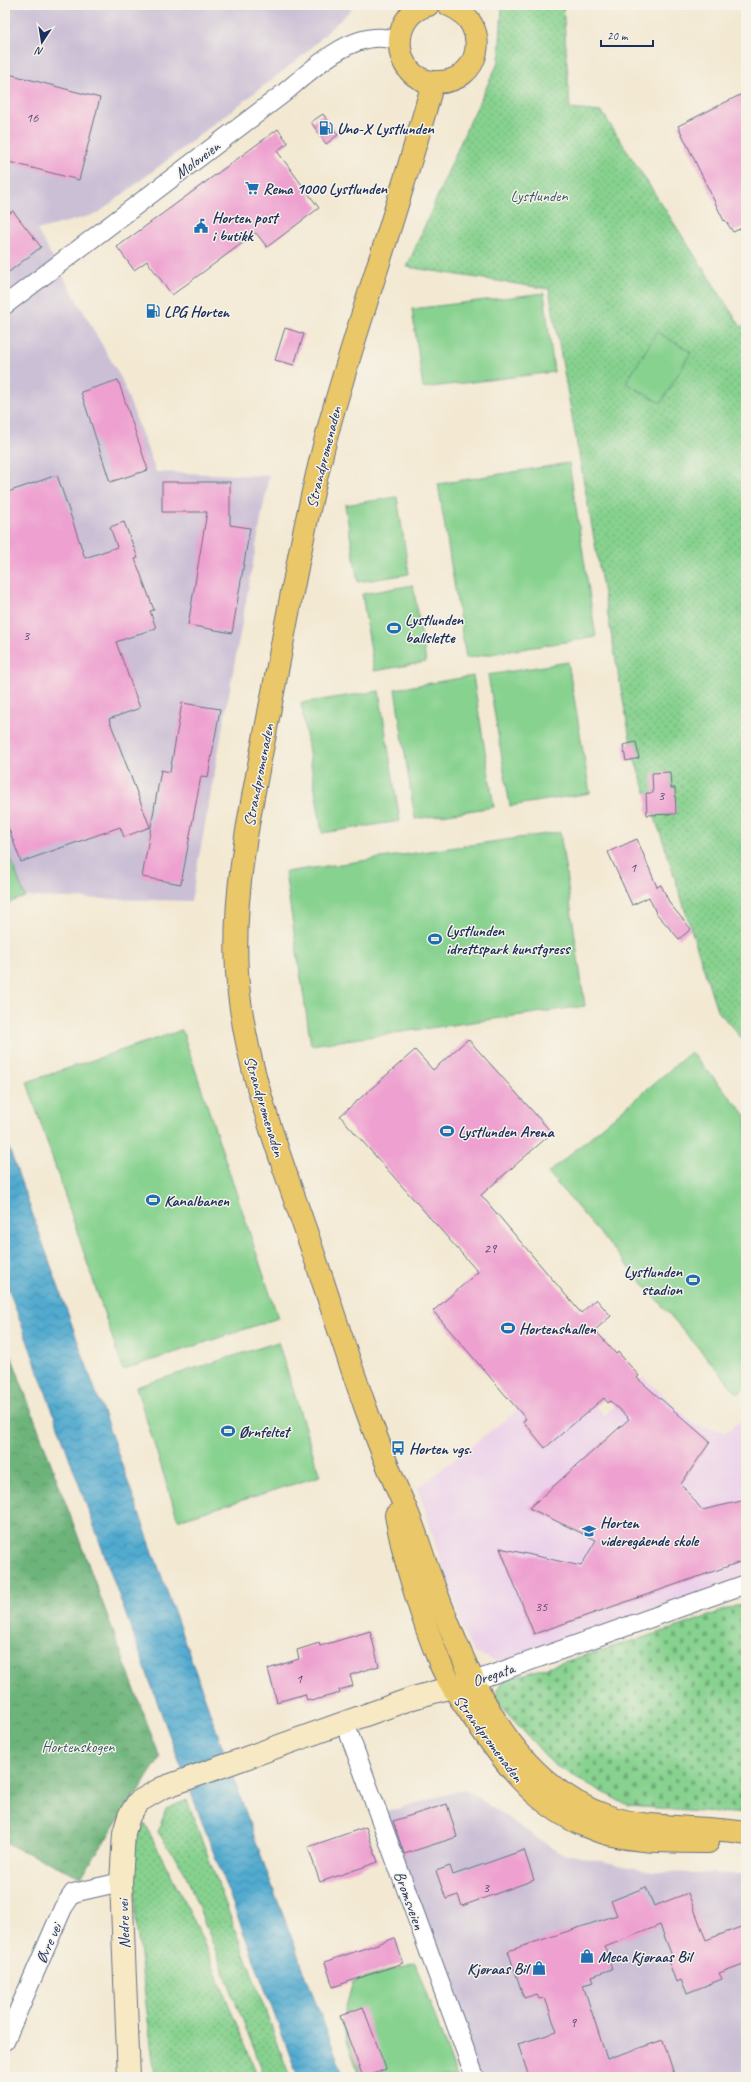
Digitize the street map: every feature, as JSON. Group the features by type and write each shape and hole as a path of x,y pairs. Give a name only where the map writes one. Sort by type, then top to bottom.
{"main road":[{"path":"428,5 415,11 407,19 401,30 399,42 400,53 405,64 412,73 422,79 433,82 446,82 459,77 468,68 475,57 478,44 476,31 470,20 458,7"},
{"name":"Strandpromenaden","path":"433,82 332,418 318,474 286,624 239,884 237,915 238,982 249,1051 285,1172 386,1465 410,1519 445,1615 474,1681 491,1714 525,1761 549,1784 564,1796 598,1812 622,1820 650,1825 746,1833"},
{"name":"Strandpromenaden","path":"386,1465 397,1522 412,1576 440,1663 452,1687 513,1773 541,1800 583,1825 607,1834 651,1842 746,1841"},
{"name":"Oregata","path":"240,1760 413,1698 474,1681"},
{"name":"Nedre vei","path":"129,2077 121,1882 124,1833 128,1816 138,1802 162,1788 240,1760"}],"street":[{"name":"Moloveien","path":"5,304 284,93 313,68 337,52 364,40 383,38 399,42"},
{"name":"Oregata","path":"474,1681 746,1584"},
{"name":"Bromsveien","path":"345,1723 475,2077"},
{"name":"Øvre vei","path":"5,2041 63,1908 73,1893 121,1882"}],"shaded area":[{"path":"5,5 356,5 300,58 97,214 37,230 121,378 156,472 269,476 191,901 25,897 5,843"},
{"name":"Horten videregående skole","path":"567,1371 604,1416 644,1377 695,1425 726,1432 746,1417 746,1575 503,1663 474,1653 464,1633 418,1488"},
{"path":"465,1789 558,1852 653,1872 746,1874 746,2077 475,2077 379,1814"}],"green space":[{"name":"Lystlunden","path":"502,5 563,5 570,109 602,112 741,327 746,325 746,1043 717,1010 662,838 633,755 549,289 407,267 466,130 499,61"},
{"path":"544,293 554,372 423,388 412,309"},
{"path":"657,332 691,352 661,403 626,383"},
{"path":"569,463 596,637 466,658 438,484"},
{"path":"397,497 409,574 358,582 345,505"},
{"name":"Lystlunden ballslette","path":"413,585 426,662 374,671 362,594"},
{"path":"568,662 590,793 510,806 488,675"},
{"path":"473,676 494,807 415,819 395,689"},
{"path":"379,691 400,821 322,833 301,703"},
{"name":"Lystlunden idrettspark kunstgress","path":"560,832 585,1006 311,1045 285,872"},
{"path":"5,843 25,897 5,904"},
{"name":"Kanalbanen","path":"182,1030 278,1318 123,1370 27,1082"},
{"name":"Lystlunden stadion","path":"691,1052 746,1115 746,1387 738,1394 548,1173"},
{"name":"Hortenskogen","path":"5,1339 160,1758 81,1877 5,1843"},
{"name":"Ørnfeltet","path":"278,1342 320,1476 178,1520 136,1387"},
{"path":"746,1602 746,1814 628,1806 554,1765 498,1703 497,1689 505,1680 684,1625"},
{"path":"187,1800 290,2077 265,2077 184,1870 158,1832 166,1809"},
{"path":"145,1824 198,1929 258,2077 155,2077 136,1923 134,1839"},
{"path":"415,1963 457,2077 360,2077 341,2024 353,1982"}],"water":[{"path":"5,1137 268,1875 344,2077 298,2077 166,1726 5,1279"}],"building":[{"path":"5,73 100,98 79,180 5,161"},
{"path":"746,92 746,226 733,232 725,220 724,221 678,126"},
{"path":"323,114 338,135 326,144 311,122"},
{"path":"278,129 288,143 277,151 319,208 267,247 256,233 172,295 147,261 134,270 117,247"},
{"path":"13,211 41,247 5,275 5,216"},
{"path":"285,328 304,334 294,365 275,360"},
{"path":"118,380 148,470 110,482 81,392"},
{"path":"57,475 85,558 117,547 110,527 124,522 138,558 135,559 154,610 150,611 156,628 116,642 140,708 109,719 150,827 124,837 120,827 21,862 5,819 5,493"},
{"path":"162,482 230,482 230,525 250,528 232,633 188,625 207,512 162,512"},
{"path":"182,703 220,709 208,777 201,776 181,884 142,877 161,770 170,772"},
{"path":"636,742 639,758 626,761 623,745"},
{"path":"670,772 671,788 675,788 676,814 647,815 646,793 653,793 652,773"},
{"path":"637,839 657,887 661,885 670,904 691,929 679,939 656,913 649,897 632,905 608,852"},
{"path":"468,1039 552,1133 481,1195 581,1313 596,1299 611,1316 595,1330 616,1354 618,1352 639,1376 637,1378 710,1442 681,1484 702,1510 746,1500 746,1560 534,1634 500,1548 581,1566 596,1540 529,1508 629,1419 610,1401 608,1403 604,1398 545,1448 523,1421 526,1419 433,1311 478,1272 340,1116 415,1050 433,1070"},
{"path":"370,1631 379,1666 350,1675 353,1686 339,1690 340,1693 311,1701 310,1699 307,1700 305,1694 277,1702 268,1669 299,1659 297,1650 319,1643 320,1646"},
{"path":"447,1804 457,1837 404,1854 393,1821"},
{"path":"366,1827 378,1862 320,1882 308,1847"},
{"path":"524,1850 534,1880 462,1906 458,1895 446,1899 436,1871 450,1866 453,1875"},
{"path":"646,1887 654,1906 688,1893 706,1940 746,1925 746,1963 719,1973 722,1979 687,1993 681,1980 676,1982 667,1957 672,1956 660,1925 605,1947 612,1969 592,1976 594,1982 583,1985 607,2059 663,2040 675,2077 529,2077 518,2044 557,2032 545,1998 539,1999 537,1994 524,1998 508,1951 617,1915 611,1901"},
{"path":"395,1938 403,1963 333,1987 325,1962"},
{"path":"363,2007 386,2069 366,2077 363,2077 340,2016"}],"place":[{"name":"Uno-X Lystlunden","path":"326,128"},
{"name":"Rema 1000 Lystlunden","path":"252,188"},
{"name":"Horten post i butikk","path":"201,226"},
{"name":"LPG Horten","path":"153,311"},
{"name":"Lystlunden ballslette","path":"394,628"},
{"name":"Lystlunden idrettspark kunstgress","path":"435,939"},
{"name":"Lystlunden Arena","path":"447,1131"},
{"name":"Kanalbanen","path":"153,1200"},
{"name":"Lystlunden stadion","path":"693,1280"},
{"name":"Hortenshallen","path":"508,1328"},
{"name":"Ørnfeltet","path":"228,1431"},
{"name":"Horten vgs.","path":"398,1448"},
{"name":"Horten videregående skole","path":"589,1531"},
{"name":"Meca Kjøraas Bil","path":"587,1956"},
{"name":"Kjøraas Bil","path":"539,1968"}]}
